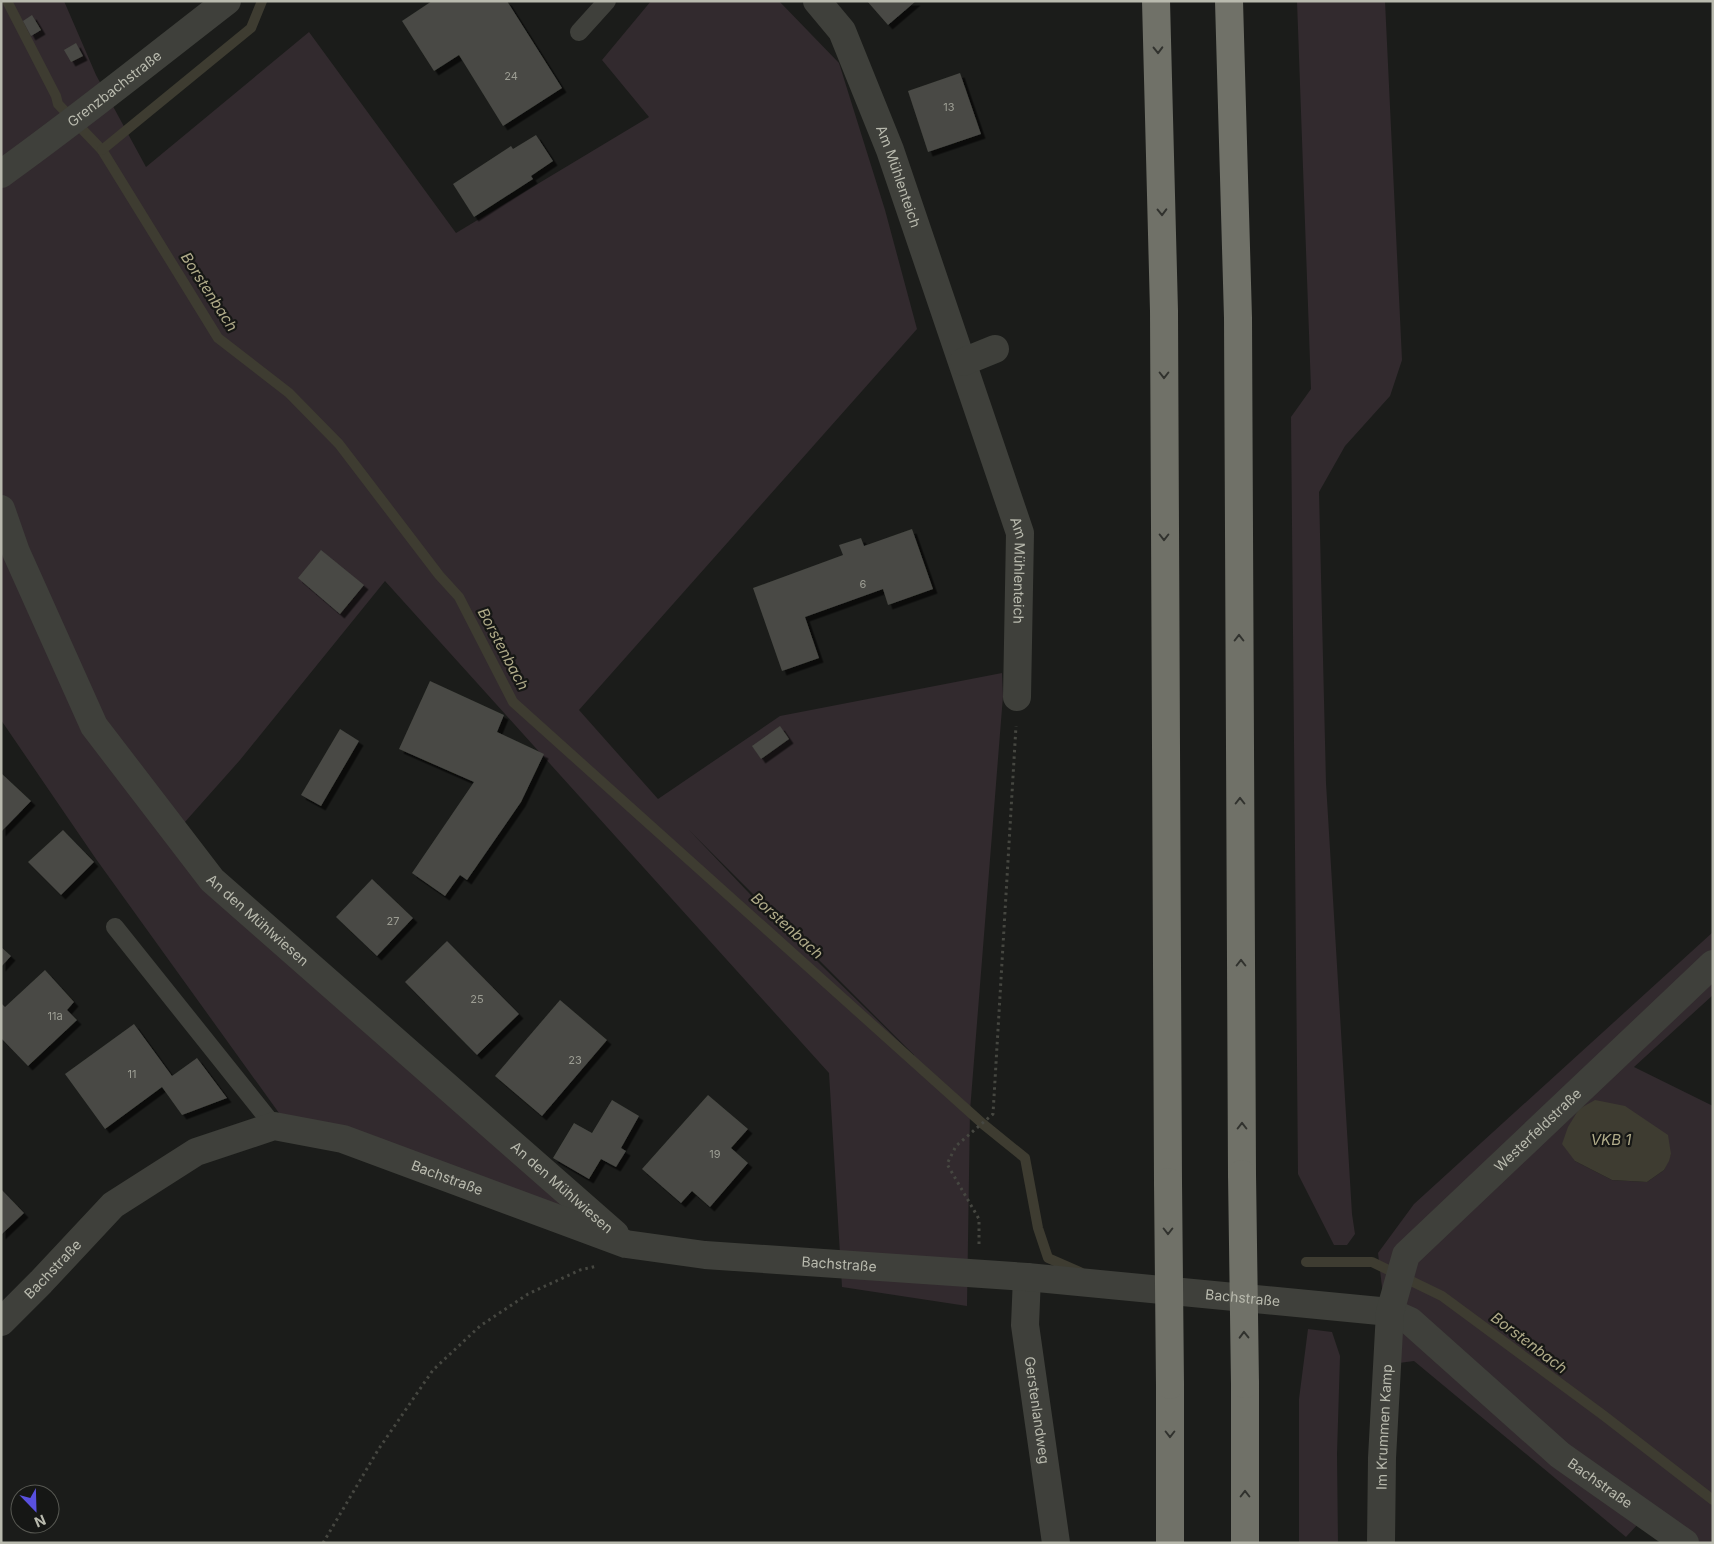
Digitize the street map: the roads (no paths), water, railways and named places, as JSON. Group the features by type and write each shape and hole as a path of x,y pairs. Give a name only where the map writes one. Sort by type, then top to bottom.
{"highway":[{"path":"1156,1 1164,321 1170,1543"},
{"path":"1229,1 1238,318 1242,1174 1246,1543"}],"street":[{"name":"Grenzbachstraße","path":"1,174 70,124 227,1"},
{"name":"Am Mühlenteich","path":"817,1 842,30 890,150 1020,533 1018,697"},
{"path":"963,362 995,350"},
{"name":"An den Mühlwiesen","path":"1,509 16,552 94,726 212,880 626,1244"},
{"name":"Westerfeldstraße","path":"1392,1307 1406,1255 1713,964"},
{"name":"Bachstraße","path":"1,1322 113,1205 196,1152 274,1126 343,1139 626,1244 705,1255 979,1274 1392,1307 1410,1320 1560,1454 1685,1543"},
{"name":"Gerstenlandweg","path":"1027,1278 1025,1325 1056,1543"},
{"name":"Im Krummen Kamp","path":"1382,1543 1382,1458 1392,1307"}],"lane":[{"path":"579,32 607,1"},
{"path":"115,927 274,1126"}],"water":[{"name":"VKB 1","path":"1595,1100 1625,1106 1668,1135 1671,1154 1664,1170 1647,1182 1612,1180 1575,1161 1562,1144 1568,1127 1579,1109"}],"waterway":[{"name":"Borstenbach","path":"7,1 56,96 58,104 102,150 218,338 289,393 339,444 439,575 459,597 513,702 983,1124 1025,1158 1038,1228 1048,1258 1080,1272"},
{"path":"102,150 251,28 262,1"},
{"name":"Borstenbach","path":"1306,1262 1372,1262 1442,1296 1603,1415 1713,1500"}]}
